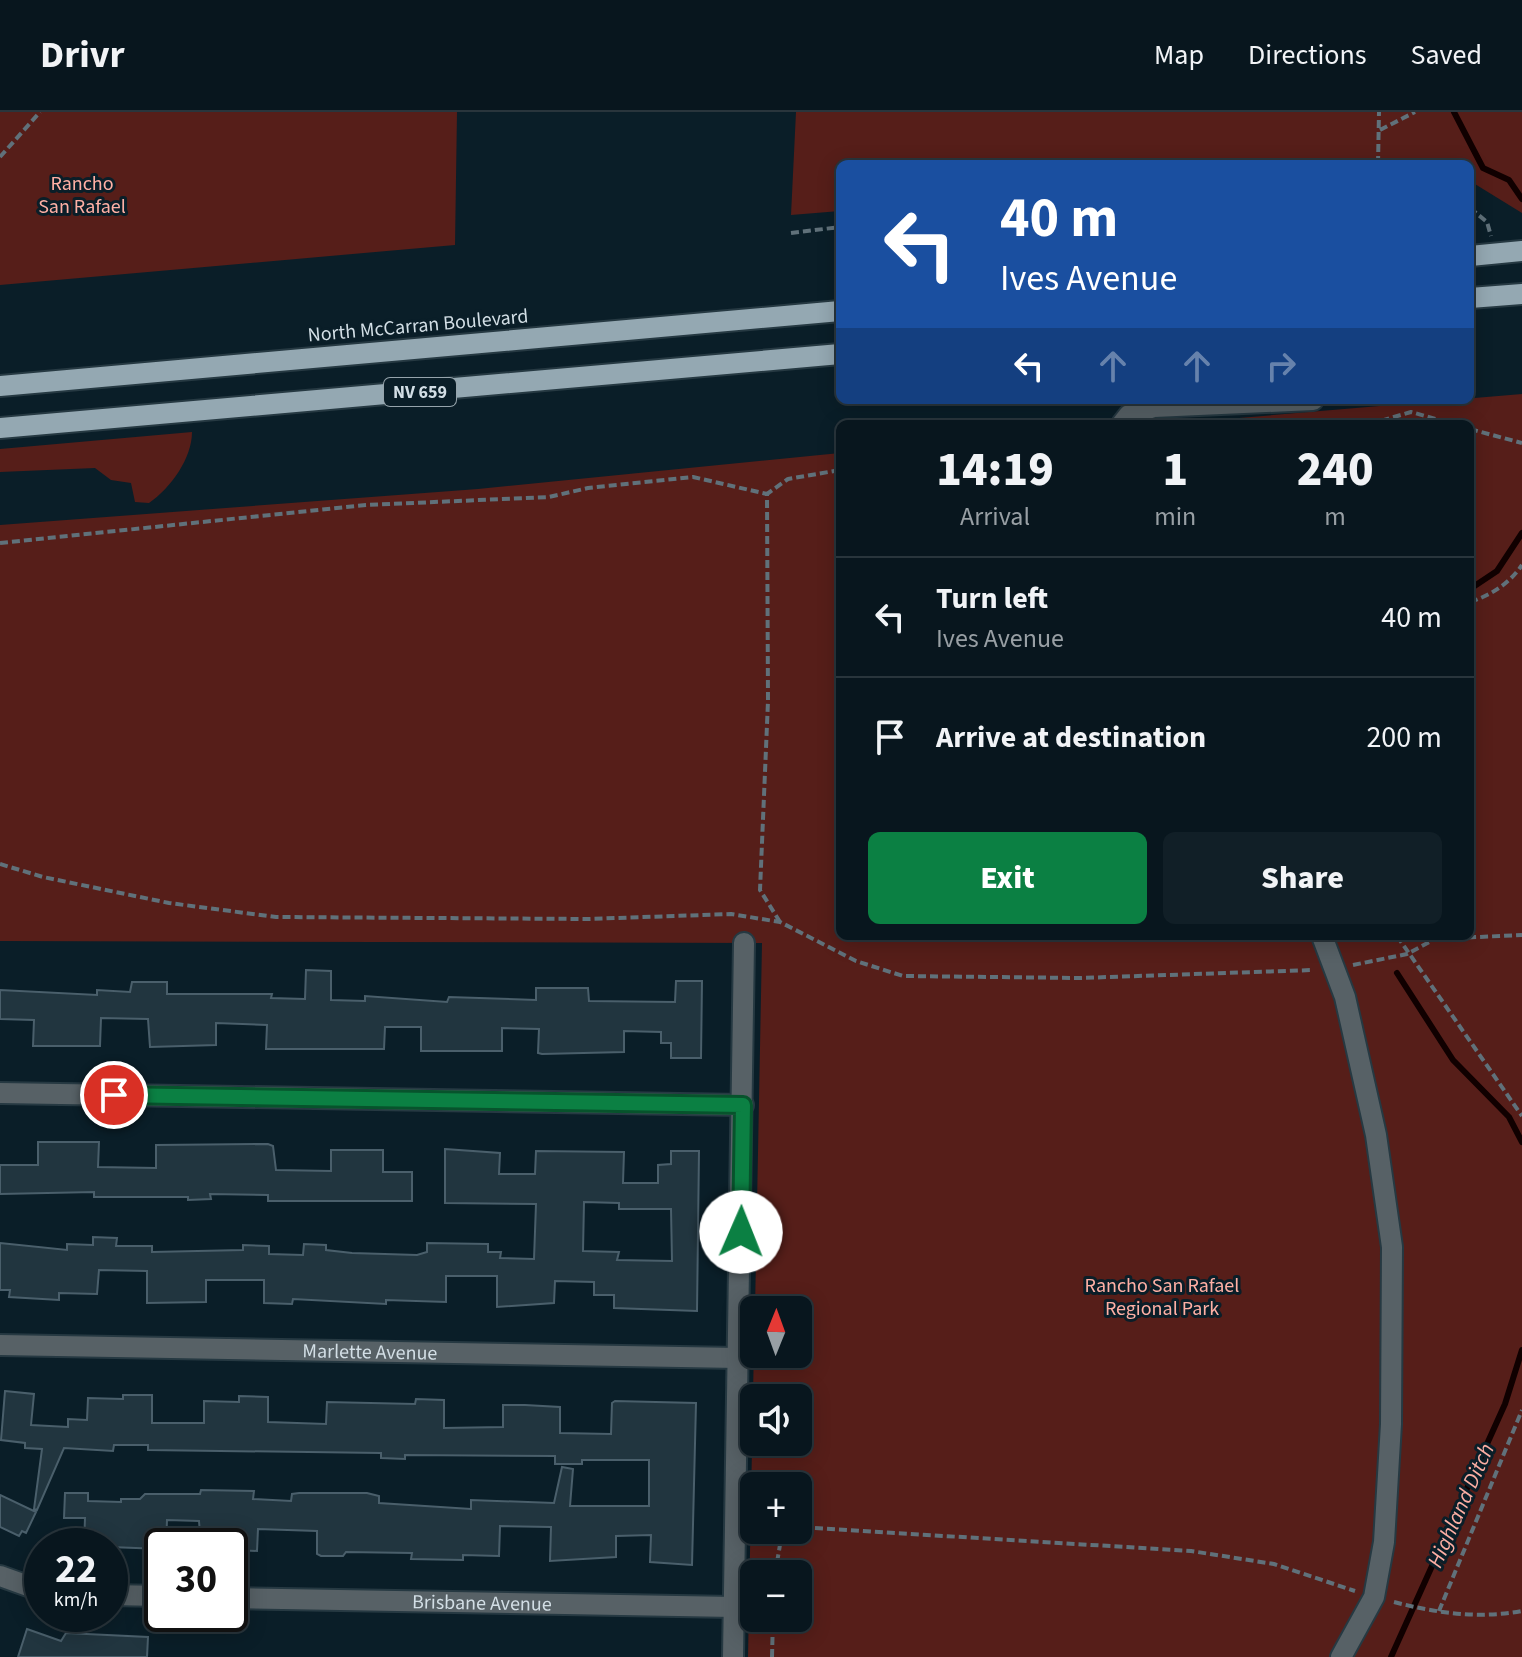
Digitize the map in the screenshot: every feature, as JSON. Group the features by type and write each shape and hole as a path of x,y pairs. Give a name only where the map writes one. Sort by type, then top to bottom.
{"main road":[{"path":"1474,256 1522,251"},
{"path":"1474,298 1522,294"},
{"name":"North McCarran Boulevard","path":"0,386 836,311"},
{"name":"NV 659","path":"0,428 836,354"}],"street":[{"path":"1125,420 1129,415 1154,407 1222,404"},
{"path":"1324,940 1345,997 1373,1120 1392,1247 1391,1424 1384,1542 1374,1597 1341,1657"},
{"path":"733,1657 744,943"},
{"path":"0,1093 743,1105"},
{"name":"Marlette Avenue","path":"0,1345 738,1358"},
{"path":"0,1576 24,1585"},
{"name":"Brisbane Avenue","path":"248,1598 734,1607"}],"path":[{"path":"0,157 40,112"},
{"path":"1378,160 1379,112"},
{"path":"1380,130 1415,112"},
{"path":"1474,211 1487,222 1496,253"},
{"path":"791,233 836,227"},
{"path":"1384,420 1411,412 1439,420"},
{"path":"1474,430 1522,443"},
{"path":"0,543 366,505 549,497 588,488 693,477 767,494 788,479 836,471"},
{"path":"767,494 768,701 760,890 780,922"},
{"path":"1474,601 1488,596 1514,576 1522,565"},
{"path":"1400,940 1522,1116"},
{"path":"1439,1611 1522,1410"},
{"path":"777,1560 781,1539 794,1531 813,1528 1191,1551 1274,1564 1374,1597"},
{"path":"1409,1606 1499,1615 1522,1611"},
{"path":"772,1657 773,1632"}],"green space":[{"name":"Rancho San Rafael","path":"0,112 457,112 455,245 0,285"},
{"path":"796,112 1522,112 1522,213 1474,183 1474,160 1436,158 836,160 836,211 791,215"},
{"name":"Rancho San Rafael Regional Park","path":"1522,394 1522,1657 748,1657 748,1632 812,1632 812,1560 750,1560 750,1544 812,1544 812,1472 752,1472 752,1456 812,1456 812,1384 753,1384 754,1368 812,1368 812,1296 755,1296 762,943 0,941 0,525 478,489 836,453 836,940 1474,940 1474,420 1215,420 1404,404 1474,404 1474,398"},
{"path":"192,432 179,472 149,503 135,502 131,483 111,480 95,468 0,472 0,449"}],"building":[{"path":"306,970 331,971 331,1000 365,1001 365,996 447,1002 449,997 536,1000 536,988 588,988 589,1001 675,1002 676,981 702,981 701,1058 671,1058 671,1043 661,1043 661,1032 624,1031 624,1052 542,1054 538,1053 539,1029 502,1028 502,1051 421,1051 421,1027 385,1027 384,1049 266,1049 267,1025 216,1023 216,1045 150,1047 148,1019 101,1018 100,1046 33,1046 34,1020 0,1019 0,990 97,995 97,990 130,992 132,982 167,982 167,994 272,994 271,998 305,999"},
{"path":"38,1142 99,1142 98,1167 156,1168 156,1145 268,1144 273,1146 276,1170 331,1171 331,1150 383,1150 383,1172 412,1172 412,1201 268,1201 268,1195 210,1194 211,1199 188,1200 188,1197 94,1197 94,1192 0,1194 0,1165 38,1165"},
{"path":"445,1149 500,1153 499,1174 535,1174 536,1151 624,1152 623,1183 658,1183 658,1165 671,1164 671,1151 699,1151 697,1311 614,1308 614,1295 594,1295 594,1282 555,1281 554,1303 497,1307 497,1276 446,1276 446,1302 386,1300 386,1304 293,1299 292,1304 264,1303 264,1280 206,1280 206,1302 147,1303 147,1271 99,1270 97,1294 59,1293 59,1300 9,1297 10,1290 0,1290 0,1243 67,1250 67,1244 93,1245 93,1237 117,1238 116,1246 152,1246 152,1252 243,1250 243,1245 269,1246 269,1254 303,1255 304,1244 326,1245 326,1250 352,1253 417,1255 427,1252 427,1243 488,1244 488,1252 501,1252 500,1258 534,1259 536,1204 445,1203","holes":["584,1202 619,1203 619,1209 671,1209 672,1261 617,1260 619,1252 583,1251"]},
{"path":"5,1391 34,1394 31,1425 68,1427 68,1419 87,1420 88,1398 123,1399 123,1395 152,1395 152,1423 204,1423 204,1401 239,1402 239,1396 268,1397 268,1422 326,1424 327,1402 415,1404 416,1399 444,1400 444,1428 503,1427 503,1405 525,1405 560,1407 560,1433 611,1434 612,1403 615,1401 696,1403 692,1565 650,1562 651,1535 616,1536 616,1557 550,1561 551,1527 500,1526 499,1556 463,1555 463,1560 411,1559 412,1553 346,1552 343,1556 321,1556 317,1554 317,1531 258,1529 257,1551 248,1551 248,1528 200,1528 199,1521 167,1520 167,1528 144,1528 144,1548 128,1548 128,1528 85,1528 85,1518 64,1518 65,1493 88,1493 88,1501 121,1502 121,1499 140,1499 145,1494 200,1494 201,1490 254,1491 253,1499 291,1501 292,1494 299,1493 367,1493 379,1496 379,1503 471,1509 471,1500 554,1503 562,1467 573,1469 570,1506 649,1506 649,1460 582,1460 582,1464 555,1464 555,1456 405,1455 405,1459 381,1458 381,1453 148,1450 148,1445 114,1445 113,1451 64,1448 37,1510 34,1509 42,1449 25,1448 25,1443 1,1440"},
{"path":"0,1495 36,1512 28,1528 24,1528 19,1536 0,1527"},
{"path":"26,1632 61,1641 66,1633 148,1637 147,1657 18,1657"}],"waterway":[{"name":"Highland Ditch","path":"1454,112 1483,168 1509,180 1522,199"},
{"name":"Highland Ditch","path":"1474,586 1497,571 1522,533"},
{"name":"Highland Ditch","path":"1397,973 1453,1060 1509,1117 1522,1142"},
{"name":"Highland Ditch","path":"1391,1657 1505,1404 1522,1350"}],"route":[{"path":"114,1095 743,1105 741,1232"}]}
